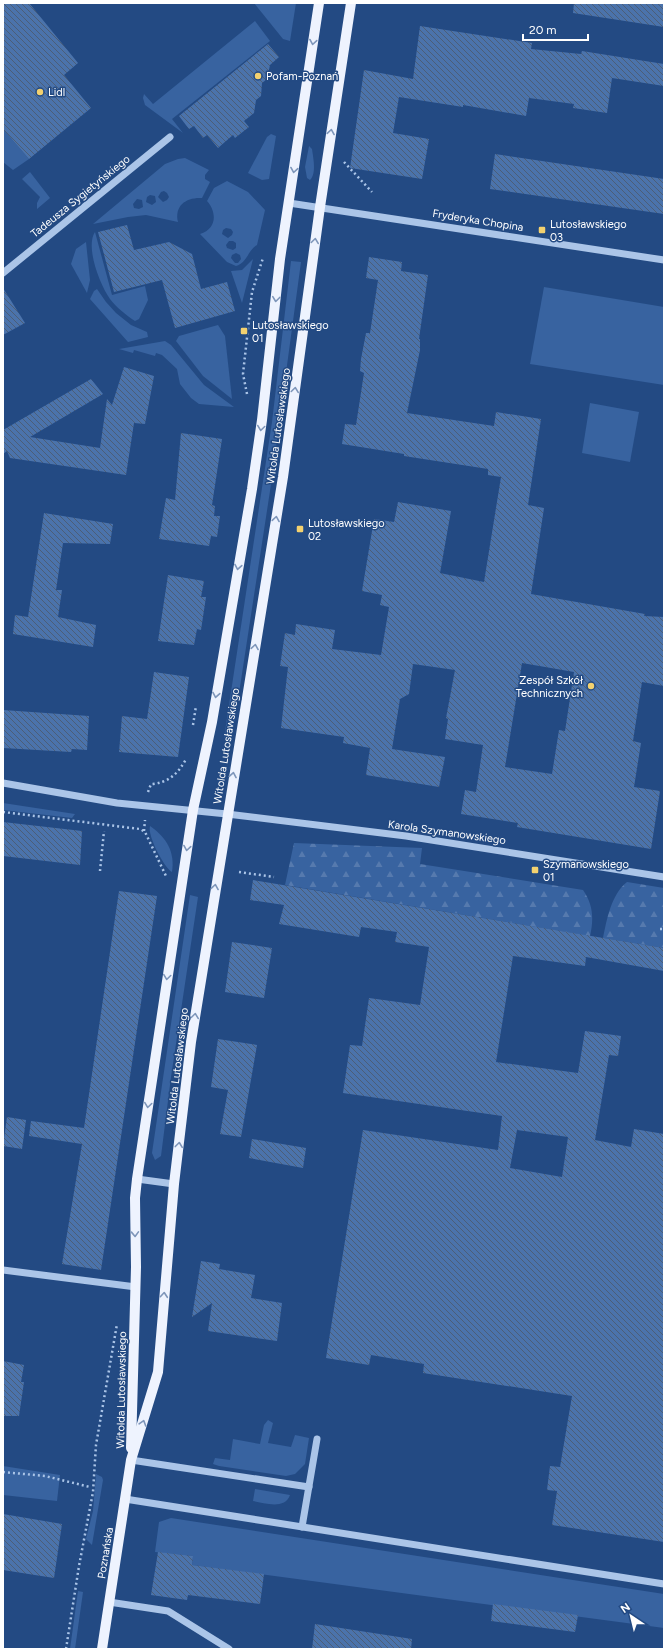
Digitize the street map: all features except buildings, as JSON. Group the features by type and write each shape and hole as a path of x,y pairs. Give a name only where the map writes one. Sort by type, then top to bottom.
{"main road":[{"name":"Witolda Lutosławskiego","path":"131,1460 136,1287 135,1198 137,1179 193,810 212,722 252,489 289,203 319,3"},
{"name":"Witolda Lutosławskiego","path":"131,1460 158,1372 174,1184 192,1042 227,814 283,477 320,207 351,3"},
{"name":"Poznańska","path":"102,1649 131,1460"}],"street":[{"name":"Tadeusza Sygietyńskiego","path":"3,273 170,137"},
{"name":"Fryderyka Chopina","path":"289,203 664,260"},
{"name":"Karola Szymanowskiego","path":"3,783 111,802 193,810 406,836 664,876"},
{"path":"137,1179 174,1184"},
{"path":"3,1270 136,1287"},
{"path":"302,1527 317,1439"},
{"path":"131,1460 309,1487"},
{"path":"125,1499 664,1584"},
{"path":"109,1602 168,1611 230,1649"}],"path":[{"path":"344,162 372,192"},
{"path":"248,400 243,374 252,292 264,254"},
{"path":"148,787 151,784 170,779 176,774 187,759 188,752"},
{"path":"3,812 127,828"},
{"path":"144,825 144,832"},
{"path":"100,871 104,831"},
{"path":"239,872 274,878"},
{"path":"66,1649 79,1566 93,1492 96,1445 118,1316"},
{"path":"3,1472 45,1476 90,1487"}],"green space":[{"path":"254,3 296,3 290,41 283,39"},
{"path":"255,21 270,41 172,119 183,133 145,105 143,98 144,94 153,104"},
{"path":"3,129 29,159 13,170 3,162"},
{"path":"271,134 276,136 269,179 262,180 248,173 267,137"},
{"path":"309,146 312,149 314,165 313,174 310,180 307,178 305,167"},
{"path":"185,158 209,170 205,175 205,179 210,182 202,198 191,199 183,203 178,211 178,222 146,215 93,224 165,164","holes":["164,191 169,197 163,202 158,197 161,192","150,195 155,196 156,202 152,205 146,202 147,197","137,199 142,200 143,207 139,209 134,208 133,204"]},
{"path":"30,172 50,198 37,209 37,203 40,197 22,179"},
{"path":"227,181 248,192 265,210 257,245 251,250 243,262 236,266 227,262 200,234 206,232 210,228 214,220 213,210 207,201 214,188","holes":["226,228 231,229 233,232 228,238 222,234 223,230","229,241 233,241 236,243 236,248 233,250 227,248 226,245","236,253 240,255 241,259 238,263 235,263 231,258 232,255"]},
{"path":"95,232 112,295 145,286 148,300 139,319 135,321 121,311 112,302 102,285 93,256 92,239"},
{"path":"86,242 90,280 87,293 71,264 76,249"},
{"path":"253,259 242,303 231,271 242,270"},
{"path":"291,261 301,262 270,491 232,739 224,738 272,422"},
{"path":"544,287 664,307 664,385 530,364"},
{"path":"97,289 116,313 131,325 147,332 148,337 128,342 90,299 94,291"},
{"path":"218,325 225,336 232,399 203,376 176,341 179,336"},
{"path":"165,341 171,345 204,385 234,407 199,404 191,398 180,384 177,369 162,355 156,353 155,356 134,350 133,353 119,349"},
{"path":"590,403 639,412 630,462 582,453"},
{"path":"3,803 75,814 72,818 3,810"},
{"path":"150,826 161,835 171,852 173,865 172,872 157,851 151,836"},
{"path":"294,843 422,848 420,864 583,890 589,901 592,912 590,936 285,885"},
{"path":"627,882 664,888 664,948 603,938 613,900"},
{"path":"190,895 198,897 171,1077 161,1156 155,1160 152,1153"},
{"path":"268,1420 273,1423 268,1443 291,1447 295,1435 309,1438 305,1464 295,1474 286,1476 213,1464 215,1458 230,1460 233,1439 260,1444 264,1425"},
{"path":"3,1466 60,1475 57,1501 3,1495"},
{"path":"96,1474 102,1477 103,1480 92,1545 86,1539 93,1511"},
{"path":"255,1489 290,1495 284,1503 263,1503 253,1501"},
{"path":"171,1518 664,1594 664,1628 192,1565 193,1556 155,1552 159,1522"},
{"path":"78,1591 83,1592 75,1649 70,1649"}],"place":[{"name":"Pofam-Poznań","path":"258,76"},
{"name":"Lidl","path":"40,92"},
{"name":"Lutosławskiego 03","path":"542,230"},
{"name":"Lutosławskiego 01","path":"244,331"},
{"name":"Lutosławskiego 02","path":"300,529"},
{"name":"Zespół Szkół Technicznych","path":"591,686"},
{"name":"Szymanowskiego 01","path":"535,870"}]}
